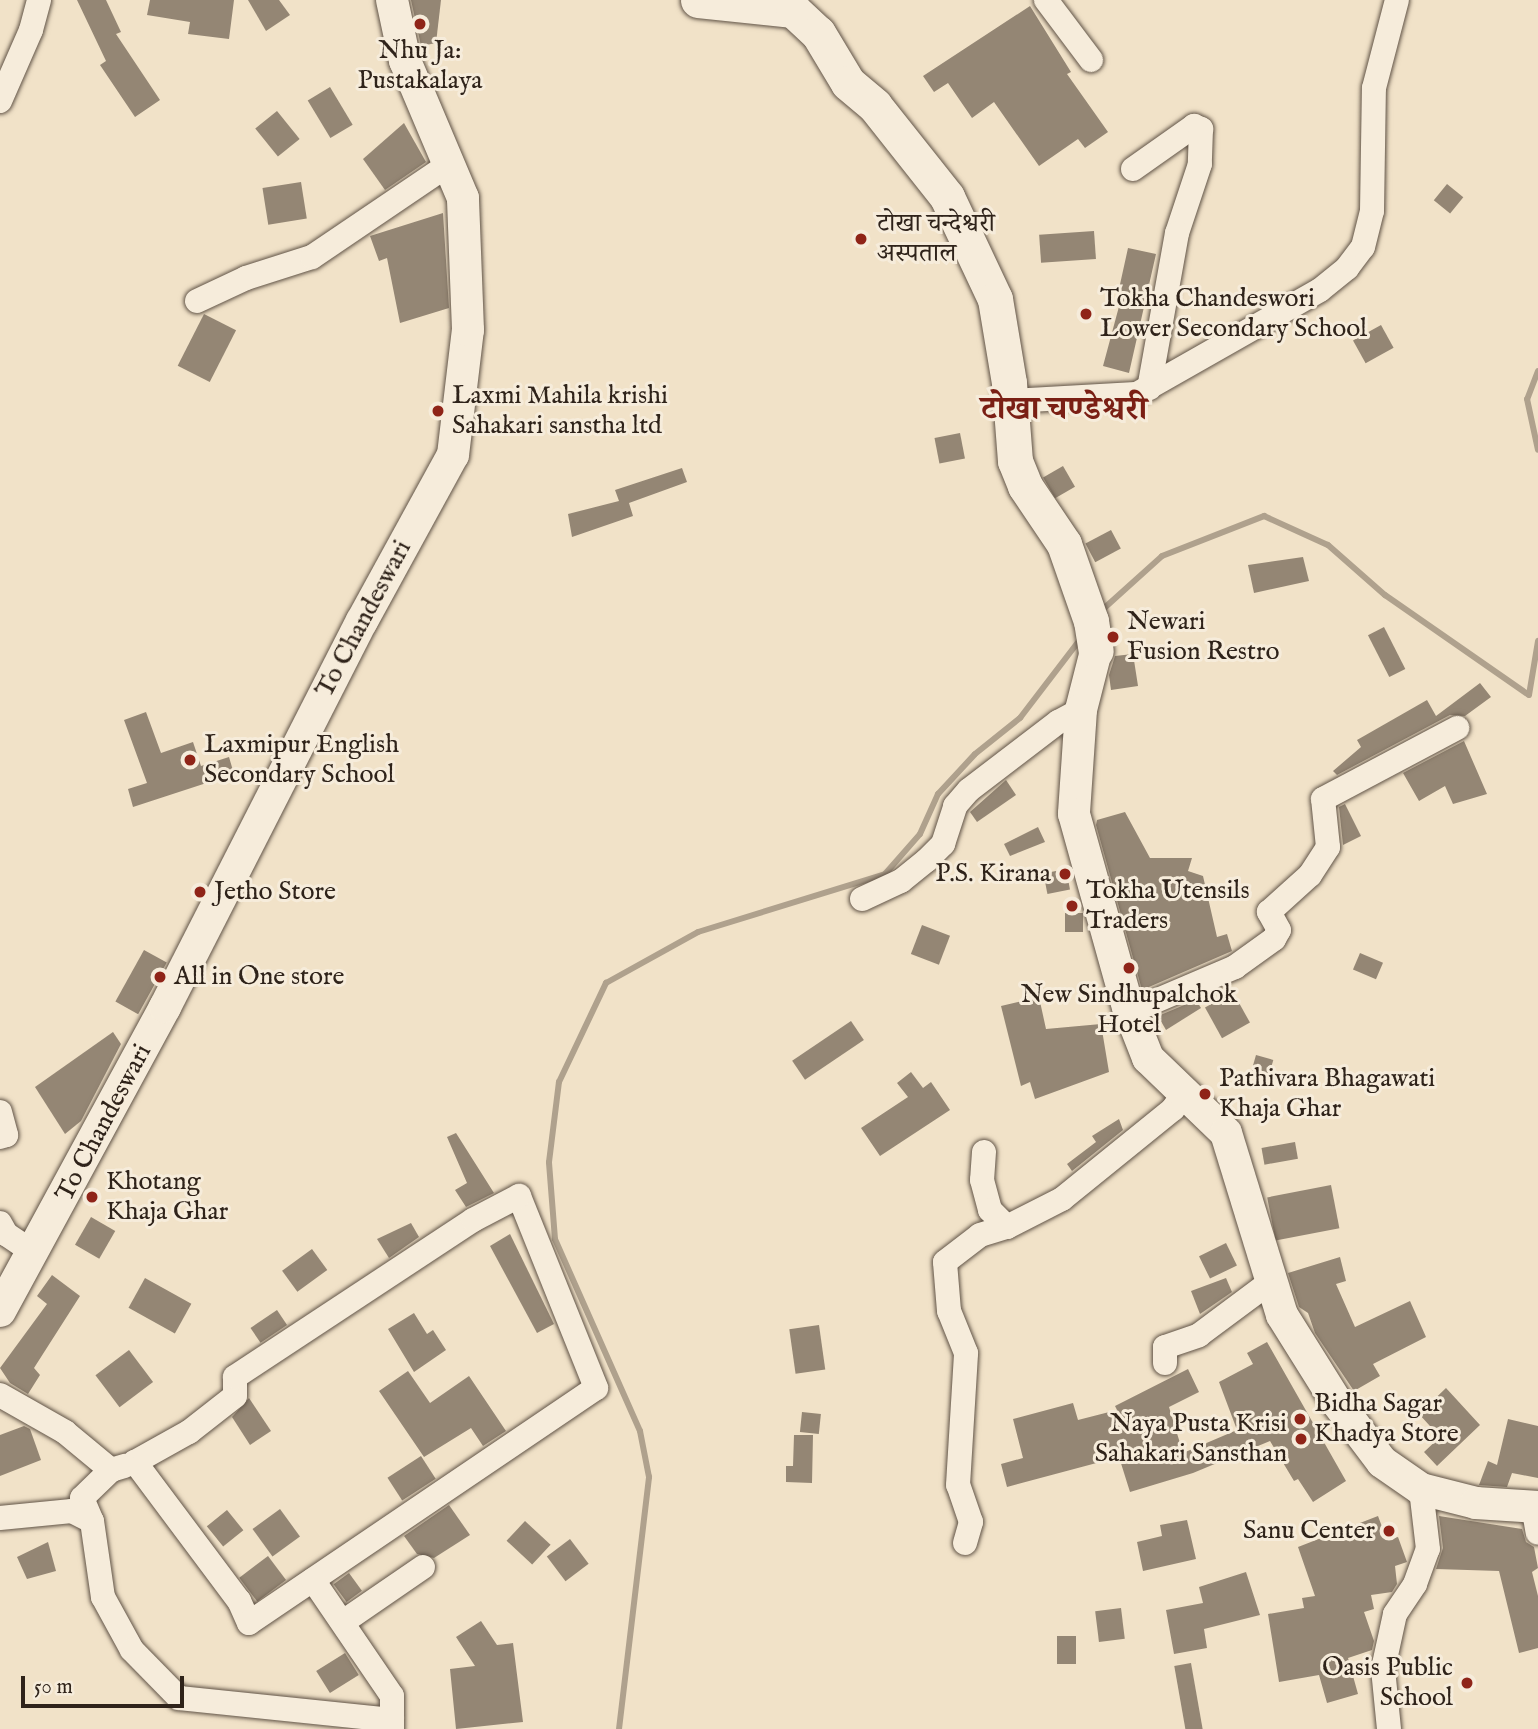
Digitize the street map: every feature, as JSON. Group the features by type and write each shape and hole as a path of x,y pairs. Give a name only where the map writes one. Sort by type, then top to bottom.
{"main road":[{"path":"698,0 793,10 818,33 848,83 875,106 947,197 995,299 1010,401 1015,461 1025,486 1064,544 1082,595 1096,651"}],"street":[{"path":"0,101 39,0"},
{"name":"To Chandeswari","path":"0,1311 34,1253 453,454 468,330 463,198 451,163 405,61 392,0"},
{"path":"1045,0 1091,60"},
{"path":"1010,401 1087,400 1137,394 1320,290 1363,247 1375,181 1374,88 1397,0"},
{"path":"1133,169 1194,126 1201,129 1200,164 1177,233 1149,388"},
{"path":"197,301 246,278 312,257 451,163"},
{"path":"1096,651 1081,710 1074,814 1128,1007 1148,1058 1226,1133 1270,1282 1304,1354 1362,1438 1398,1477 1421,1489 1536,1515"},
{"path":"862,899 901,881 927,860 943,844 955,806 969,790 1058,722 1081,710"},
{"path":"1128,1007 1146,1005 1235,967 1274,939 1279,930 1269,912 1310,875 1328,847 1323,799 1457,728"},
{"path":"965,1543 971,1522 958,1485 966,1353 955,1335 949,1311 945,1262 980,1235 1006,1227 1062,1199 1173,1109 1184,1093"},
{"path":"0,1112 6,1135 0,1137"},
{"path":"984,1152 982,1180 990,1210 1006,1227"},
{"path":"135,1462 239,1601 249,1623 596,1388 519,1196 473,1220 235,1377 235,1396 189,1432 135,1462 111,1470 82,1497 92,1521 103,1597 132,1650 179,1698 392,1724 392,1696 313,1580"},
{"path":"0,1223 6,1234 34,1253"},
{"path":"1165,1363 1165,1348 1199,1335 1270,1282"},
{"path":"0,1395 65,1432 111,1470"},
{"path":"1389,1729 1383,1669 1395,1614 1416,1584 1428,1549 1421,1489"},
{"path":"0,1518 72,1511 92,1521"},
{"path":"343,1622 423,1567"}],"building":[{"path":"77,0 106,0 121,32 116,34 160,100 135,117 100,65 106,61"},
{"path":"150,0 234,0 229,39 188,34 190,22 147,15"},
{"path":"248,0 279,0 290,15 266,31"},
{"path":"411,0 441,0 436,43 421,46"},
{"path":"1030,6 1071,72 1067,74 1108,132 1085,148 1078,139 1039,166 994,102 972,118 948,83 934,92 923,76"},
{"path":"330,87 353,125 330,138 308,100"},
{"path":"277,111 300,139 278,157 255,129"},
{"path":"404,123 426,162 385,190 363,159"},
{"path":"301,182 307,219 268,225 262,188"},
{"path":"1447,184 1463,197 1450,214 1434,200"},
{"path":"443,213 449,308 400,323 387,258 379,261 370,236"},
{"path":"1094,231 1096,259 1041,263 1039,235"},
{"path":"1128,248 1156,254 1129,373 1103,366 1121,299 1117,298"},
{"path":"204,314 236,330 210,382 178,366"},
{"path":"1381,325 1394,348 1366,363 1353,341"},
{"path":"960,433 965,459 939,463 934,438"},
{"path":"1063,466 1075,487 1055,498 1043,478"},
{"path":"682,468 687,482 629,503 633,516 572,537 568,514 619,501 615,490"},
{"path":"1111,530 1121,549 1095,562 1085,544"},
{"path":"1303,557 1309,581 1254,593 1248,565"},
{"path":"1384,627 1405,669 1389,677 1368,635"},
{"path":"1133,654 1138,686 1111,690 1109,675 1115,656"},
{"path":"1480,683 1491,697 1465,716 1450,715 1337,775 1333,771 1361,747 1357,740 1427,700 1436,716"},
{"path":"146,712 161,753 193,742 201,766 229,757 234,774 133,807 128,789 147,783 124,720"},
{"path":"1464,741 1487,794 1453,804 1445,786 1419,801 1403,773"},
{"path":"1006,780 1016,795 977,822 970,812"},
{"path":"1345,804 1361,836 1343,845 1339,807"},
{"path":"1125,812 1150,858 1192,858 1188,871 1203,876 1217,937 1227,934 1232,951 1142,990 1096,825 1097,820"},
{"path":"1038,827 1045,842 1010,856 1004,844"},
{"path":"1066,869 1070,890 1047,894 1043,873"},
{"path":"1065,913 1083,913 1083,932 1065,932"},
{"path":"922,925 950,936 939,965 911,954"},
{"path":"144,950 167,963 138,1014 115,1002"},
{"path":"1360,953 1383,963 1376,979 1353,970"},
{"path":"1233,992 1250,1023 1222,1038 1205,1008"},
{"path":"1039,997 1046,1029 1101,1024 1109,1072 1035,1099 1030,1082 1021,1086 1001,1006"},
{"path":"1196,1000 1201,1008 1166,1030 1158,1016"},
{"path":"851,1021 864,1040 805,1080 792,1061"},
{"path":"113,1032 121,1044 81,1121 65,1134 35,1087"},
{"path":"1256,1055 1273,1060 1269,1075 1252,1070"},
{"path":"911,1072 923,1088 931,1082 950,1110 880,1156 861,1128 908,1097 897,1083"},
{"path":"1119,1119 1123,1130 1072,1171 1067,1164 1096,1142 1092,1136"},
{"path":"456,1133 494,1193 466,1207 455,1190 467,1183 447,1137"},
{"path":"1295,1142 1298,1159 1264,1165 1262,1148"},
{"path":"1331,1185 1339,1228 1276,1241 1267,1197"},
{"path":"91,1217 115,1231 99,1259 75,1245"},
{"path":"411,1223 419,1237 389,1258 377,1239"},
{"path":"510,1234 554,1324 537,1333 490,1246"},
{"path":"1226,1243 1237,1265 1210,1279 1199,1256"},
{"path":"312,1249 327,1270 297,1292 282,1271"},
{"path":"1340,1257 1346,1281 1336,1284 1355,1327 1410,1301 1426,1337 1373,1364 1380,1376 1354,1391 1315,1333 1308,1313 1299,1307 1288,1273"},
{"path":"52,1275 80,1296 34,1368 40,1375 28,1394 10,1383 0,1368 47,1304 37,1296"},
{"path":"145,1278 191,1304 175,1333 129,1308"},
{"path":"1226,1278 1232,1292 1200,1314 1191,1291"},
{"path":"277,1310 287,1325 261,1343 250,1328"},
{"path":"414,1313 427,1334 433,1330 446,1350 414,1372 388,1329"},
{"path":"819,1325 825,1370 796,1374 789,1329"},
{"path":"1267,1342 1346,1481 1313,1502 1298,1479 1294,1481 1270,1441 1193,1473 1130,1492 1119,1457 1007,1487 1001,1464 1023,1458 1013,1419 1073,1403 1078,1420 1117,1410 1115,1406 1188,1369 1199,1392 1169,1407 1183,1453 1237,1430 1219,1382 1253,1364 1247,1353"},
{"path":"129,1350 153,1382 120,1407 95,1375"},
{"path":"408,1371 430,1403 469,1376 506,1431 483,1446 471,1428 424,1457 379,1391"},
{"path":"1446,1388 1480,1425 1437,1466 1424,1452 1440,1437 1419,1414"},
{"path":"249,1398 271,1431 250,1445 232,1417"},
{"path":"802,1412 821,1414 819,1434 800,1432"},
{"path":"1508,1419 1538,1426 1538,1478 1512,1473 1507,1487 1479,1485 1488,1461 1497,1465"},
{"path":"24,1426 30,1429 41,1460 0,1476 0,1435"},
{"path":"794,1435 813,1435 812,1483 786,1482 786,1466 793,1466"},
{"path":"421,1456 436,1479 402,1500 387,1478"},
{"path":"449,1505 470,1535 434,1558 417,1554 404,1536"},
{"path":"280,1509 300,1537 272,1556 252,1529"},
{"path":"227,1510 243,1530 223,1547 207,1526"},
{"path":"1378,1516 1387,1540 1398,1537 1407,1562 1395,1566 1397,1584 1392,1592 1371,1595 1374,1609 1364,1612 1374,1641 1372,1650 1348,1658 1358,1694 1327,1703 1319,1675 1279,1682 1268,1614 1304,1608 1302,1598 1315,1596 1298,1547"},
{"path":"1439,1516 1522,1529 1526,1542 1534,1547 1538,1568 1532,1572 1538,1596 1538,1648 1519,1653 1499,1571 1436,1569 1443,1548"},
{"path":"1187,1520 1196,1559 1143,1571 1137,1542 1162,1536 1160,1525"},
{"path":"525,1521 551,1545 532,1565 507,1541"},
{"path":"570,1539 589,1564 565,1581 547,1556"},
{"path":"48,1542 56,1571 27,1579 17,1557"},
{"path":"268,1556 286,1580 257,1602 239,1578"},
{"path":"1246,1572 1260,1615 1204,1629 1207,1648 1174,1654 1166,1610 1203,1603 1199,1587"},
{"path":"349,1573 362,1591 347,1602 334,1584"},
{"path":"1121,1608 1125,1639 1099,1642 1095,1611"},
{"path":"481,1621 497,1645 513,1643 523,1722 456,1729 450,1669 475,1666 456,1637"},
{"path":"1057,1636 1076,1636 1076,1664 1057,1664"},
{"path":"345,1653 359,1675 330,1693 316,1671"},
{"path":"1191,1663 1203,1729 1185,1729 1174,1666"}],"waterway":[{"path":"1538,371 1527,399 1538,450"},
{"path":"1101,611 1162,556 1264,516 1328,545 1385,595 1529,695 1538,641"},
{"path":"619,1729 649,1477 640,1431 555,1239 549,1162 559,1082 606,983 698,932 885,874 920,834 938,794 975,754 1020,718 1082,637"}],"place":[{"name":"Nhu Ja: Pustakalaya","path":"420,24"},
{"name":"टोखा चन्देश्वरी अस्पताल","path":"861,239"},
{"name":"Tokha Chandeswori Lower Secondary School","path":"1086,314"},
{"name":"Laxmi Mahila krishi Sahakari sanstha ltd","path":"438,411"},
{"name":"Newari Fusion Restro","path":"1113,637"},
{"name":"Laxmipur English Secondary School","path":"190,760"},
{"name":"P.S. Kirana","path":"1065,874"},
{"name":"Jetho Store","path":"200,892"},
{"name":"Tokha Utensils Traders","path":"1072,906"},
{"name":"New Sindhupalchok Hotel","path":"1129,968"},
{"name":"All in One store","path":"160,977"},
{"name":"Pathivara Bhagawati Khaja Ghar","path":"1205,1094"},
{"name":"Khotang Khaja Ghar","path":"92,1197"},
{"name":"Bidha Sagar Khadya Store","path":"1300,1419"},
{"name":"Naya Pusta Krisi Sahakari Sansthan","path":"1301,1439"},
{"name":"Sanu Center","path":"1389,1531"},
{"name":"Oasis Public School","path":"1467,1683"}],"district":[{"name":"टोखा चण्डेश्वरी","path":"1064,411"}]}
